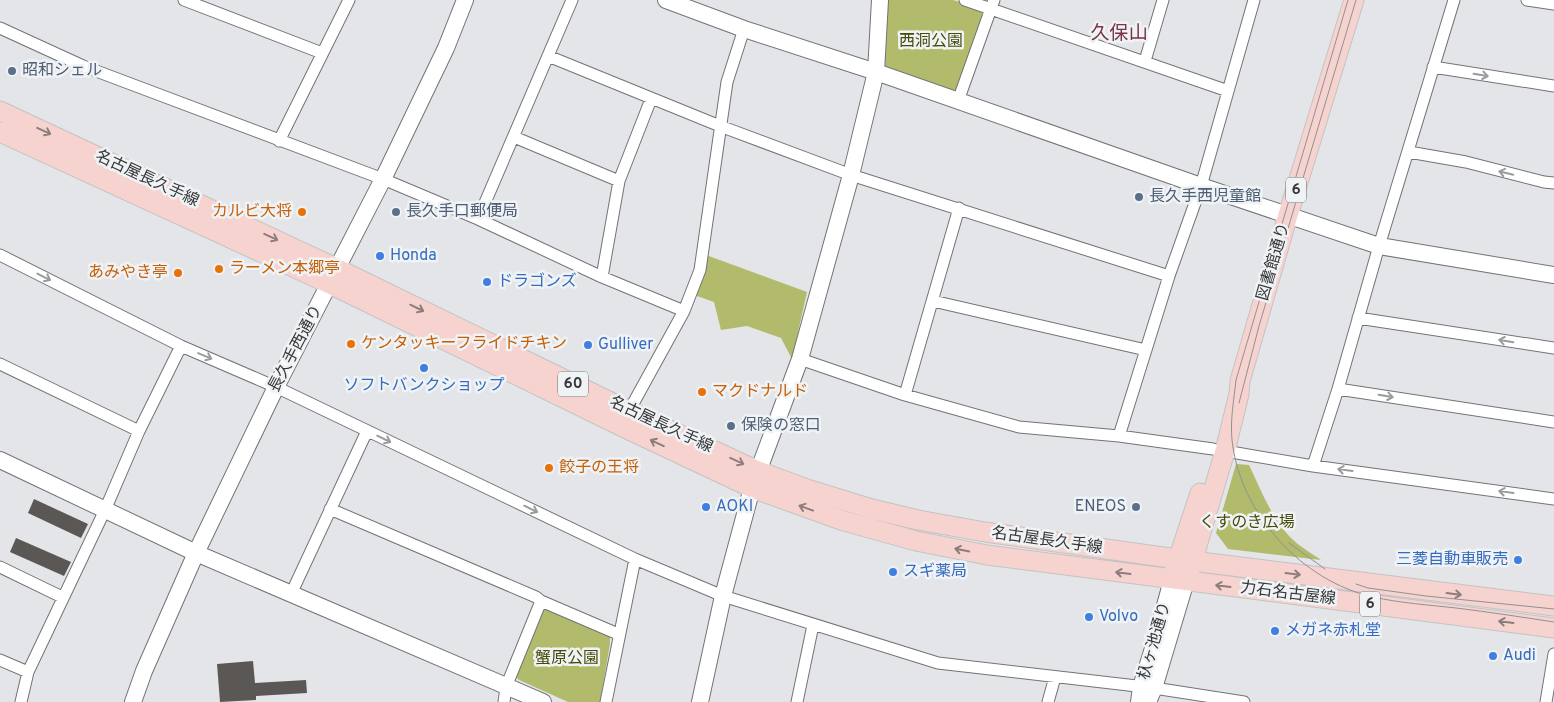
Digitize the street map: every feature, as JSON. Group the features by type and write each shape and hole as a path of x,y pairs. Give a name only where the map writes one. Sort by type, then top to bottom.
{"main road":[{"name":"図書館通り","path":"1179,580 1219,450 1240,394 1240,381 1288,215 1354,0"},
{"name":"名古屋長久手線","path":"0,111 334,277 625,428 755,480 844,521 916,541 987,555 1179,580"},
{"name":"名古屋長久手線","path":"0,132 334,277 628,411 755,480 807,489 872,509 918,520 985,532 1185,560"},
{"name":"力石名古屋線","path":"1185,560 1554,606"},
{"name":"力石名古屋線","path":"1179,580 1554,628"}],"street":[{"path":"184,0 322,53"},
{"path":"279,141 349,0"},
{"name":"長久手西通り","path":"133,702 144,671 196,553 276,387 383,179 446,48 465,0"},
{"path":"478,219 572,0"},
{"path":"666,0 744,29 876,72 1379,246 1554,275"},
{"path":"700,702 723,596 755,480 800,359 851,175 876,72 880,0"},
{"path":"965,0 993,4 1228,90"},
{"path":"1145,61 1163,0"},
{"path":"1119,436 1169,276 1201,186 1254,0"},
{"path":"1313,466 1338,389 1379,246 1454,0"},
{"path":"1527,0 1554,4"},
{"path":"958,101 993,4"},
{"path":"0,28 83,66 383,179 478,219 602,278 684,311"},
{"path":"628,411 684,311 700,270 727,82 744,29"},
{"path":"548,56 651,99 851,175 1169,276"},
{"path":"1433,67 1554,86"},
{"path":"602,278 619,181 651,99"},
{"path":"514,137 619,181"},
{"path":"1409,152 1466,162 1554,183"},
{"path":"905,395 959,208"},
{"path":"0,255 181,346 276,387 635,559 723,596 938,663 1055,677 1146,695 1244,702"},
{"path":"933,301 1146,350"},
{"path":"1358,318 1554,348"},
{"path":"21,702 28,672 105,510 139,430 181,346"},
{"path":"800,359 905,395 1019,427 1119,436 1313,466 1554,499"},
{"path":"0,364 139,430"},
{"path":"1338,389 1554,422"},
{"path":"291,594 367,431"},
{"path":"0,460 196,553 291,594 505,695 543,702"},
{"path":"330,509 618,634"},
{"path":"606,702 618,634 635,559"},
{"path":"0,568 62,597"},
{"name":"杁ヶ池通り","path":"1146,695 1179,580"},
{"path":"505,695 540,601"},
{"path":"796,702 813,625"},
{"path":"1546,702 1554,654"},
{"path":"0,660 28,672"},
{"path":"1048,702 1055,677"}],"green space":[{"name":"西洞公園","path":"885,0 953,0 986,10 958,96 881,69"},
{"path":"706,255 807,292 792,359 781,338 747,326 721,330 714,302 694,295"},
{"name":"くすのき広場","path":"1236,464 1249,465 1267,503 1283,529 1297,543 1321,560 1228,549 1216,533"},
{"name":"蟹原公園","path":"544,606 610,636 600,702 568,702 516,677"}],"building":[{"path":"34,499 88,524 81,538 28,513"},
{"path":"16,538 71,562 64,576 10,552"},
{"path":"253,661 255,683 306,680 307,693 256,696 256,700 220,702 217,664"}],"tram line":[{"path":"1348,0 1236,380 1232,440 1237,467 1247,494 1261,518 1279,540 1299,560 1322,576 1347,589 1394,601 1554,622"},
{"path":"1239,403 1259,326 1356,0"},
{"path":"1289,543 1325,569"},
{"path":"1356,584 1368,588 1426,596 1554,609"}],"place":[{"name":"昭和シェル","path":"12,71"},
{"name":"長久手西児童館","path":"1139,197"},
{"name":"カルビ大将","path":"302,212"},
{"name":"長久手口郵便局","path":"396,212"},
{"name":"Honda","path":"380,256"},
{"name":"ラーメン本郷亭","path":"219,269"},
{"name":"あみやき亭","path":"178,273"},
{"name":"ドラゴンズ","path":"487,282"},
{"name":"ケンタッキーフライドチキン","path":"351,344"},
{"name":"Gulliver","path":"588,345"},
{"name":"ソフトバンクショップ","path":"424,368"},
{"name":"マクドナルド","path":"702,392"},
{"name":"保険の窓口","path":"731,426"},
{"name":"餃子の王将","path":"549,468"},
{"name":"AOKI","path":"706,507"},
{"name":"ENEOS","path":"1136,507"},
{"name":"三菱自動車販売","path":"1518,560"},
{"name":"スギ薬局","path":"893,572"},
{"name":"Volvo","path":"1089,617"},
{"name":"メガネ赤札堂","path":"1275,631"},
{"name":"Audi","path":"1493,656"}],"district":[{"name":"久保山","path":"1119,34"}]}
